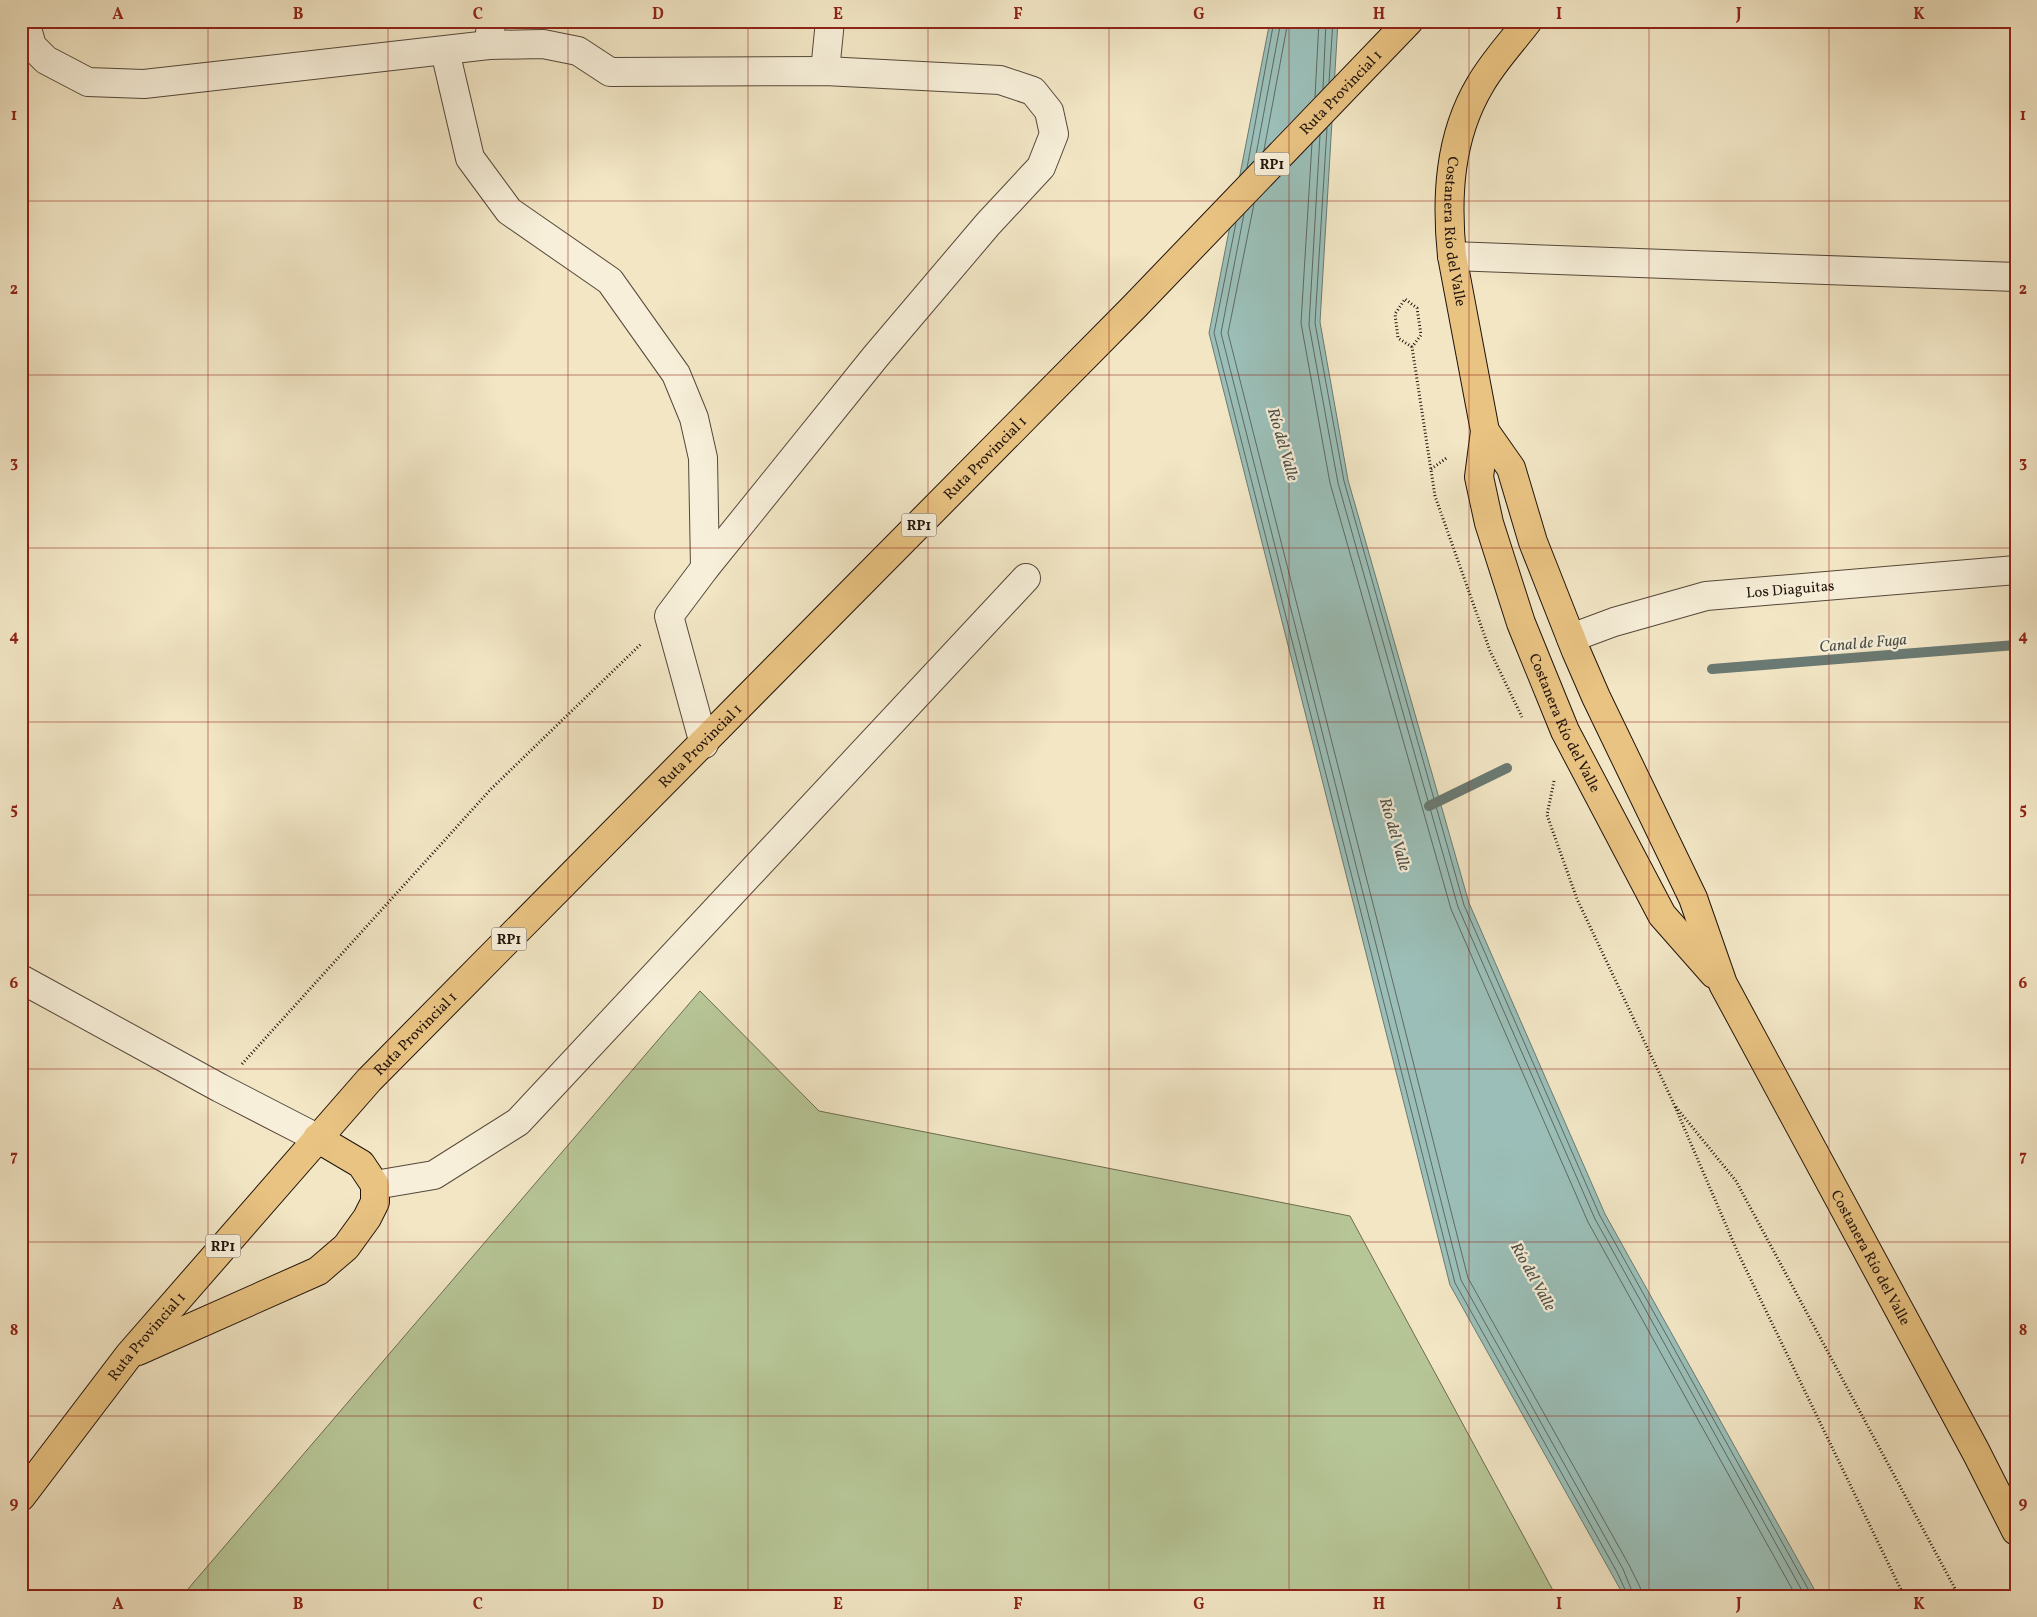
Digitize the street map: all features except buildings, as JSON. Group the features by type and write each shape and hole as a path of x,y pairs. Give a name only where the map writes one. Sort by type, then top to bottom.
{"main road":[{"name":"Ruta Provincial 1","path":"21,1497 129,1355 369,1080 704,744 1134,307 1409,21"},
{"name":"Costanera Río del Valle","path":"1528,21 1480,85 1468,109 1460,132 1450,180 1449,228 1452,256 1485,431 1479,477 1489,523 1521,623 1565,731 1662,915 1723,984"},
{"name":"Costanera Río del Valle","path":"1485,431 1511,468 1533,542 1571,638 1596,697 1693,898 1723,984 1976,1452 2016,1531"},
{"path":"129,1355 318,1271 346,1247 367,1218 374,1202 375,1185 360,1164 317,1138"}],"street":[{"path":"25,21 32,46 46,60 88,82 144,84 445,51 490,33 578,51 610,72 825,71 1000,80 1033,91 1049,111 1054,134 1041,167 988,224 876,356 705,568 669,616 704,744"},
{"path":"825,71 830,21"},
{"path":"445,51 470,158 509,211 610,281 676,374 694,418 703,458 705,568"},
{"path":"1452,256 2016,277"},
{"name":"Los Diaguitas","path":"1571,638 1614,622 1706,596 2016,570"},
{"path":"375,1185 434,1175 518,1122 1026,578"},
{"path":"21,979 220,1088 317,1138"}],"path":[{"path":"1412,347 1398,338 1395,314 1405,299 1417,308 1421,335 1412,347 1435,496 1490,651 1516,708 1527,725"},
{"path":"220,1088 490,789 669,616"},
{"path":"1556,774 1547,815 1577,899 1673,1102 1743,1262 1904,1596"},
{"path":"1673,1102 1736,1181 1959,1596"}],"green space":[{"path":"700,991 819,1111 1350,1216 1556,1596 182,1596"}],"water":[{"name":"Río del Valle","path":"1270,21 1338,21 1320,322 1348,480 1469,903 1605,1214 1818,1596 1624,1596 1450,1285 1209,333"}],"waterway":[{"name":"Canal de Fuga","path":"1712,669 2016,645"},
{"name":"Canal de Fuga","path":"1429,806 1507,768"}]}
